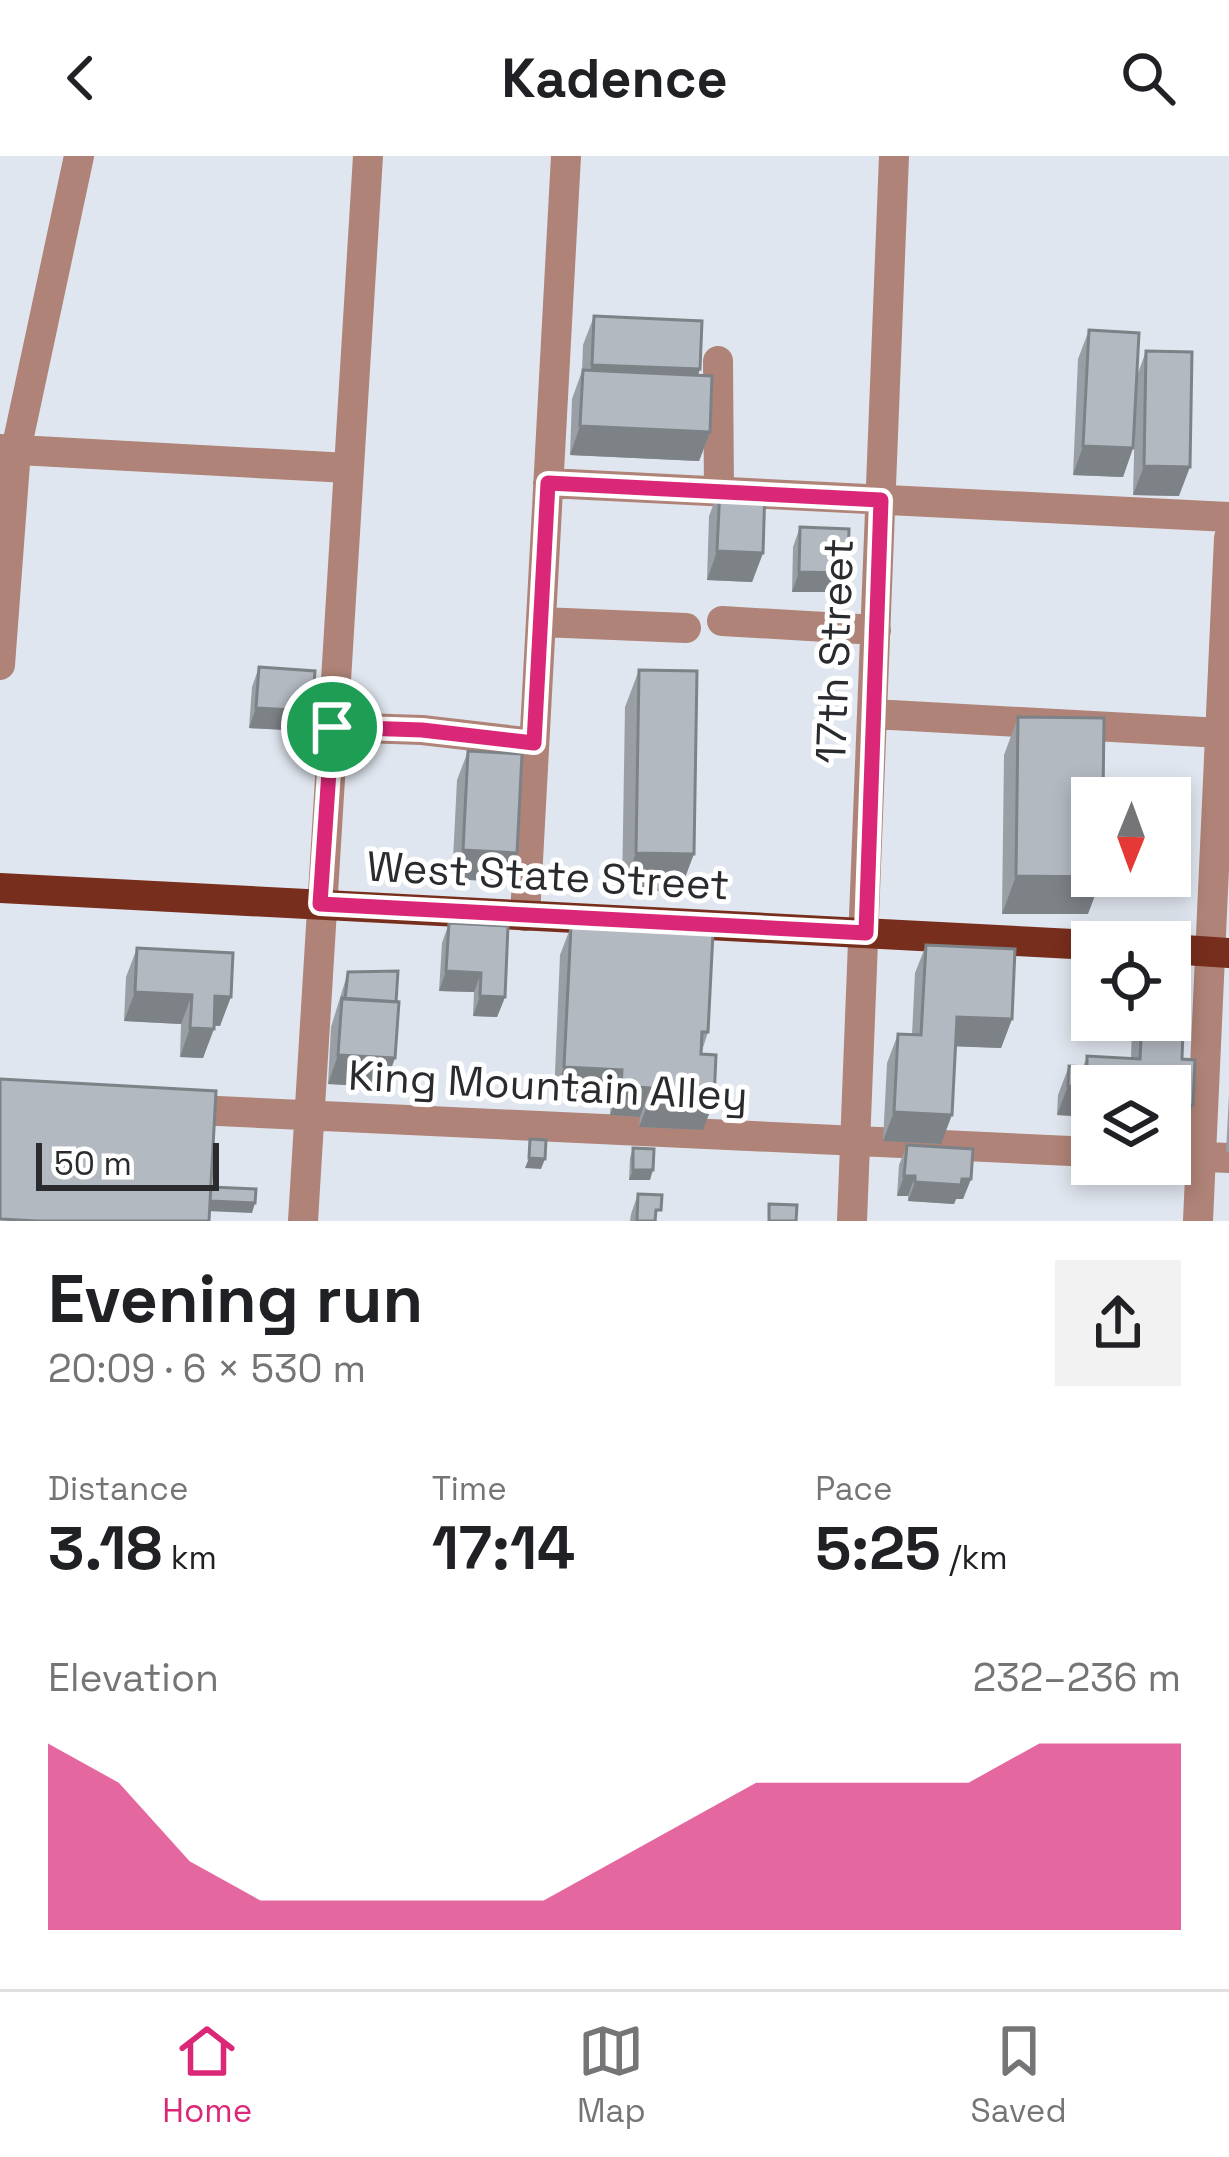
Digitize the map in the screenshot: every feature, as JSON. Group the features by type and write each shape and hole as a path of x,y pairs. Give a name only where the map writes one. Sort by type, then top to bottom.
{"main road":[{"name":"West State Street","path":"0,888 1071,944"},
{"path":"1191,951 1221,952"}],"street":[{"path":"0,662 8,449 79,156"},
{"path":"303,1221 368,156"},
{"path":"525,916 566,156"},
{"name":"17th Street","path":"852,1221 894,156"},
{"path":"718,361 718,492"},
{"path":"8,449 348,468"},
{"path":"548,483 1229,517"},
{"path":"1198,1221 1215,1157 1229,538"},
{"path":"722,620 877,630"},
{"path":"541,622 686,628"},
{"path":"873,714 1221,733"},
{"path":"332,727 422,730 534,743"},
{"name":"King Mountain Alley","path":"142,1107 1071,1151"}],"building":[{"path":"594,316 702,321 700,369 592,365"},
{"path":"1089,330 1139,333 1133,448 1083,446"},
{"path":"1146,351 1192,352 1190,467 1144,466"},
{"path":"583,370 712,376 710,432 580,426"},
{"path":"720,487 765,488 763,553 717,551"},
{"path":"800,527 849,529 848,573 799,572"},
{"path":"259,667 315,671 312,711 256,708"},
{"path":"639,670 697,671 694,854 636,853"},
{"path":"1018,717 1104,718 1103,777 1071,777 1071,877 1016,876"},
{"path":"468,751 522,754 517,853 463,850"},
{"path":"449,923 508,926 505,997 480,996 481,973 446,971"},
{"path":"571,926 713,933 708,1032 702,1032 701,1054 716,1055 714,1101 650,1098 650,1088 621,1086 622,1070 564,1067"},
{"path":"926,945 1015,949 1012,1019 957,1017 952,1115 894,1112 898,1034 921,1035"},
{"path":"137,948 233,953 231,997 215,996 214,1029 190,1028 192,995 135,992"},
{"path":"398,971 396,1002 345,999 348,972"},
{"path":"342,998 399,1002 395,1058 338,1055"},
{"path":"1141,1041 1183,1041 1182,1059 1195,1060 1193,1105 1191,1065 1087,1065 1087,1056 1140,1059"},
{"path":"0,1079 216,1091 209,1221 0,1219"},
{"path":"530,1139 546,1140 545,1159 529,1158"},
{"path":"907,1145 973,1149 971,1179 962,1179 961,1185 915,1182 915,1176 904,1176"},
{"path":"633,1148 654,1149 653,1170 633,1170"},
{"path":"211,1187 256,1189 255,1203 210,1201"},
{"path":"638,1194 662,1195 655,1221 637,1221"},
{"path":"769,1204 797,1205 796,1221 769,1221"}],"route":[{"path":"548,483 881,500 866,933 320,904 332,727 422,730 534,743 548,483"}]}
